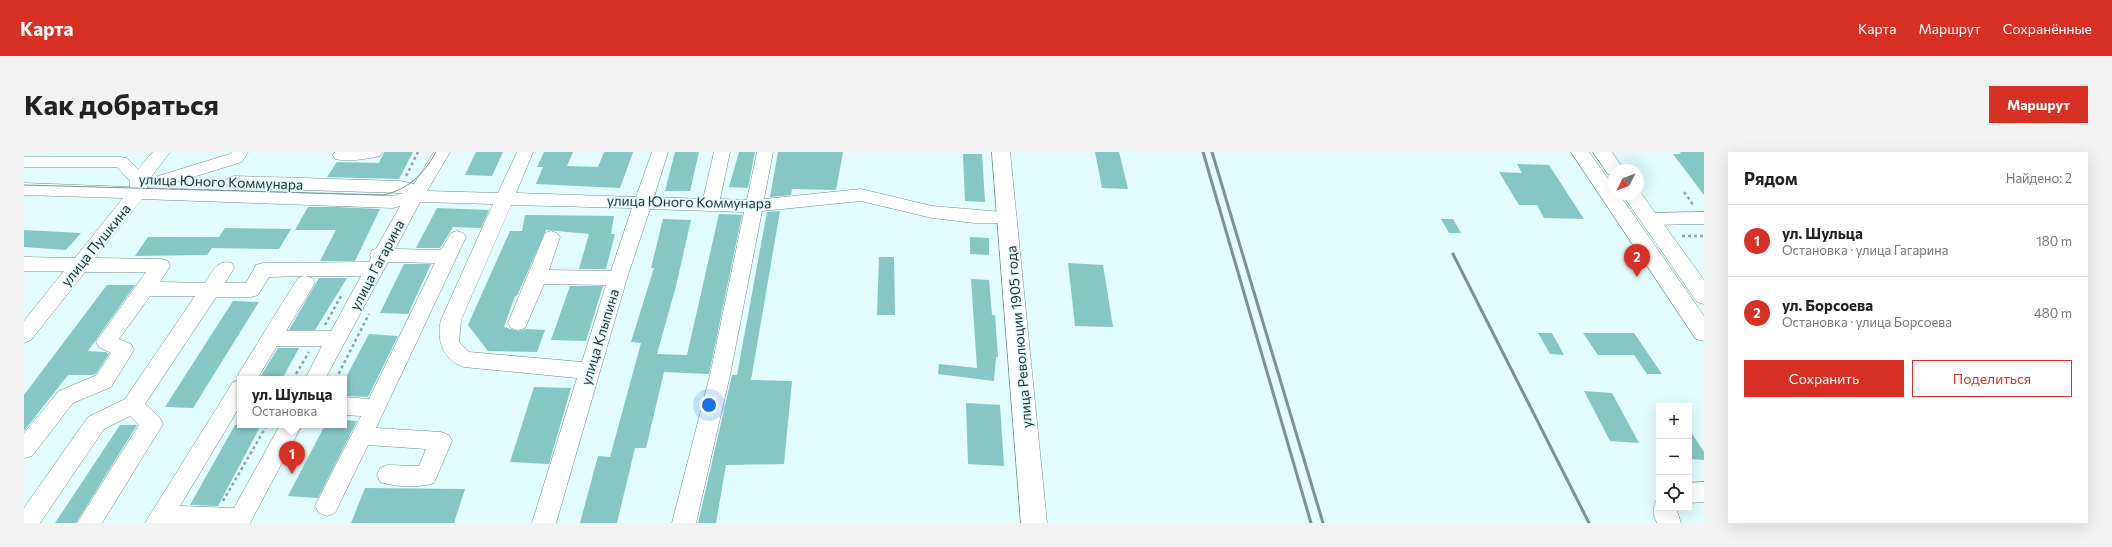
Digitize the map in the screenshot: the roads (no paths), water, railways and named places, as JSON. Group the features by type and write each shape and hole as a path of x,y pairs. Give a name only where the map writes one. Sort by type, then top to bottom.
{"main road":[{"name":"улица Революции 1905 года","path":"1001,152 1008,217 1034,523"},
{"path":"1580,152 1704,333"},
{"path":"1602,152 1611,164"},
{"path":"1636,200 1704,296"}],"street":[{"name":"улица Пушкина","path":"24,335 80,265 162,152"},
{"path":"164,180 236,158 240,152"},
{"path":"341,155 374,152"},
{"name":"улица Гагарина","path":"318,376 379,260 411,192 427,152"},
{"name":"улица Гагарина","path":"411,192 427,179 442,152"},
{"path":"525,152 451,320 447,338 453,350 464,359 590,371"},
{"name":"улица Клыпина","path":"544,523 618,278 660,152"},
{"path":"710,204 722,152"},
{"path":"684,523 720,376 765,152"},
{"path":"24,162 97,157 121,162 138,186"},
{"name":"улица Юного Коммунара","path":"24,177 138,186 393,202 411,192"},
{"name":"улица Юного Коммунара","path":"24,189 138,186 164,180 411,192 505,200 644,202 754,206 861,195 932,212 975,217 1008,217"},
{"path":"1650,219 1704,218"},
{"path":"327,506 457,237"},
{"path":"518,323 552,237"},
{"path":"24,257 80,265 161,266 106,342 124,350 104,381 66,397 24,449"},
{"path":"145,289 251,290 263,270 379,260 448,257"},
{"path":"27,523 96,423 132,405 225,268"},
{"path":"537,277 618,278"},
{"path":"248,376 305,283"},
{"path":"271,338 337,339"},
{"path":"159,520 237,393"},
{"path":"89,523 152,424 132,405"},
{"path":"347,406 375,408"},
{"path":"159,520 213,518 239,521 289,428"},
{"path":"361,436 441,441 426,476 388,475"},
{"path":"1692,493 1704,492"},
{"path":"1664,511 1669,523"}],"tram line":[{"path":"24,185 384,195 401,189 415,180 436,152"}],"railway":[{"path":"1203,152 1311,523"},
{"path":"1212,152 1323,523"},
{"path":"1453,254 1589,523"}],"place":[{"name":"ул. Борсоева","path":"1637,277"},
{"name":"ул. Шульца","path":"292,474"}]}
